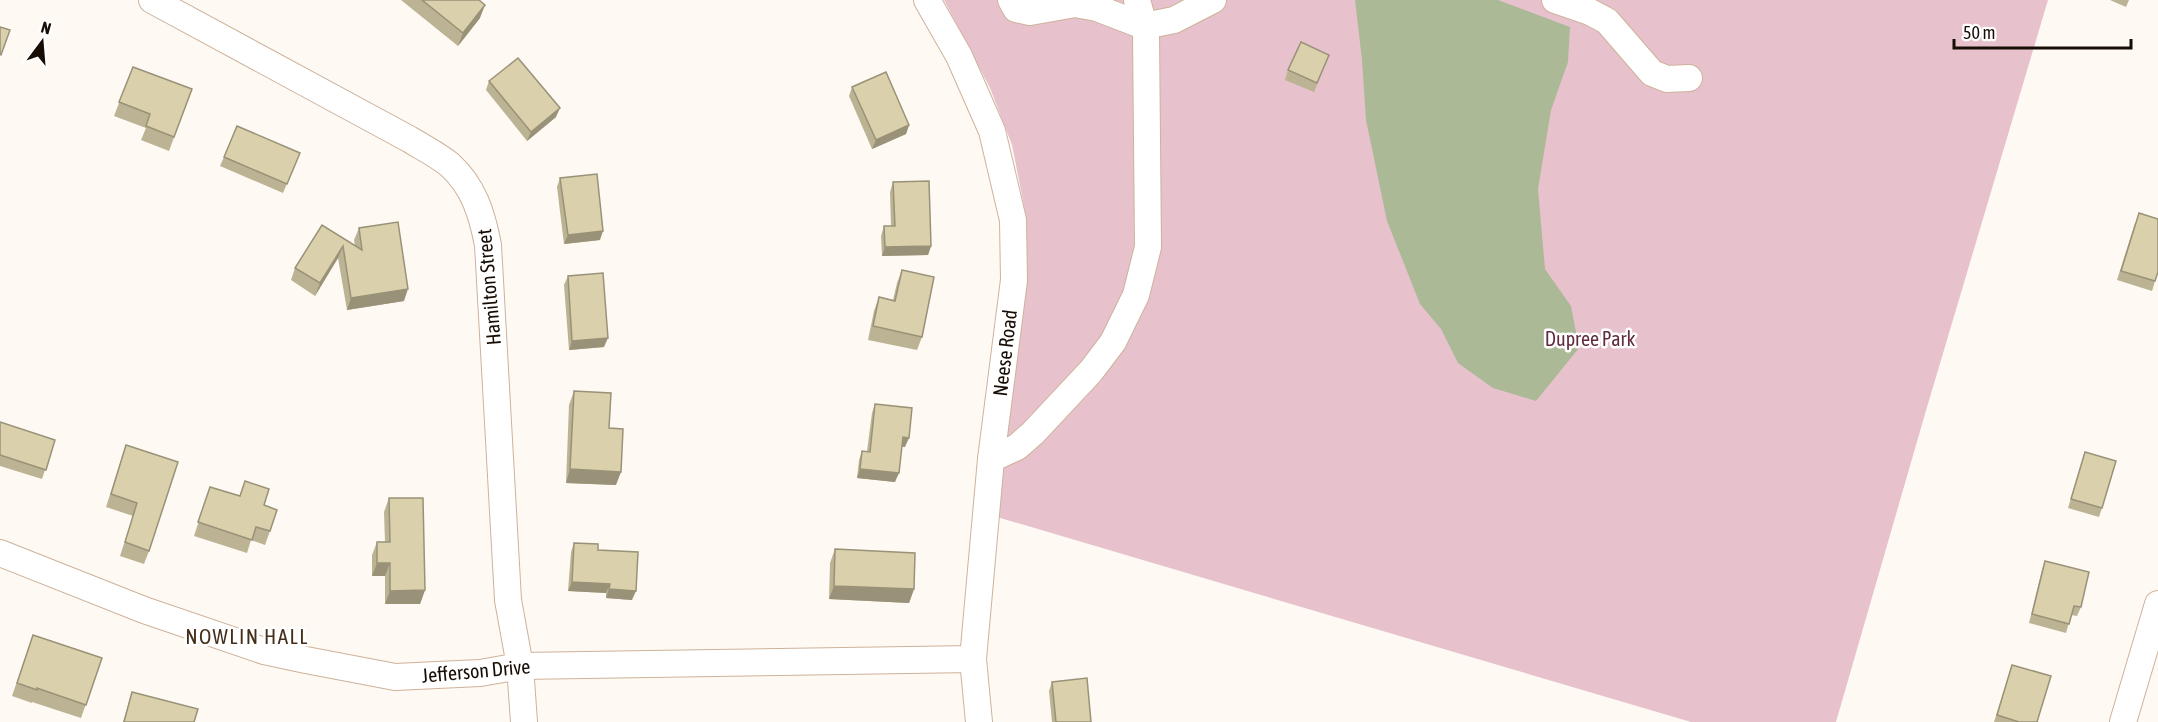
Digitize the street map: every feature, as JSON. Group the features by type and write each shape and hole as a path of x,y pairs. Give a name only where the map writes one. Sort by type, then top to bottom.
{"street":[{"name":"Hamilton Street","path":"152,0 410,139 450,165 474,194 482,214 488,245 508,600 520,666 524,722"},
{"name":"Neese Road","path":"927,0 959,56 992,131 1013,220 1014,280 991,459 973,659 979,722"},
{"path":"1011,0 1016,9 1030,12 1075,4 1097,8 1144,26 1174,20 1214,0"},
{"path":"991,459 1017,447 1033,433 1091,371 1113,342 1136,295 1148,247 1146,33 1137,0"},
{"path":"1555,0 1599,8 1607,21 1652,73 1667,79 1689,78"},
{"name":"Jefferson Drive","path":"0,553 144,610 264,651 395,677 480,673 520,666 973,659"},
{"path":"2123,722 2158,604"}],"green space":[{"name":"Dupree Park","path":"944,0 2048,0 1836,722 1691,722 997,517 1005,431 1026,287 1026,216 1012,145 990,88"}],"shaded area":[{"path":"1355,0 1498,0 1570,27 1568,62 1551,110 1538,189 1545,269 1571,306 1579,348 1536,401 1493,388 1458,363 1441,329 1420,304 1387,221 1366,120"}],"building":[{"path":"422,0 479,0 485,5 463,33"},
{"path":"0,27 10,30 1,55 0,54"},
{"path":"1301,42 1329,55 1317,83 1288,70"},
{"path":"518,58 560,108 531,132 489,81"},
{"path":"133,67 192,89 174,137 146,126 150,114 119,102"},
{"path":"886,72 909,125 876,140 852,87"},
{"path":"237,126 300,153 287,184 224,157"},
{"path":"597,174 603,231 568,235 560,178"},
{"path":"929,181 931,246 885,247 884,226 895,226 893,182"},
{"path":"2139,213 2158,219 2158,272 2155,281 2121,271"},
{"path":"398,222 408,289 351,298 343,246 320,283 295,268 322,225 362,250 359,228"},
{"path":"902,270 934,277 922,337 873,326 879,297 895,301"},
{"path":"603,273 608,338 572,341 568,276"},
{"path":"574,391 611,393 609,428 623,429 621,472 570,469"},
{"path":"875,404 912,408 909,438 903,437 899,473 860,469 862,451 870,452"},
{"path":"0,422 55,440 46,470 0,455"},
{"path":"126,445 178,462 149,551 125,542 137,503 111,494"},
{"path":"2085,452 2116,461 2102,508 2071,499"},
{"path":"245,481 269,489 264,505 277,510 270,531 256,527 252,540 198,522 210,487 240,496"},
{"path":"389,498 423,498 425,590 390,591 390,563 377,563 377,542 390,542"},
{"path":"574,543 598,544 598,550 638,552 636,591 609,589 610,584 572,582"},
{"path":"835,549 915,553 914,589 834,586"},
{"path":"2045,561 2089,572 2081,607 2074,606 2069,624 2032,614"},
{"path":"33,635 102,658 86,705 17,683"},
{"path":"2012,665 2051,676 2037,722 2019,722 1997,715"},
{"path":"1087,678 1091,722 1056,722 1052,682"},
{"path":"132,692 198,709 194,722 124,722"}],"district":[{"name":"NOWLIN HALL","path":"247,637"}]}
